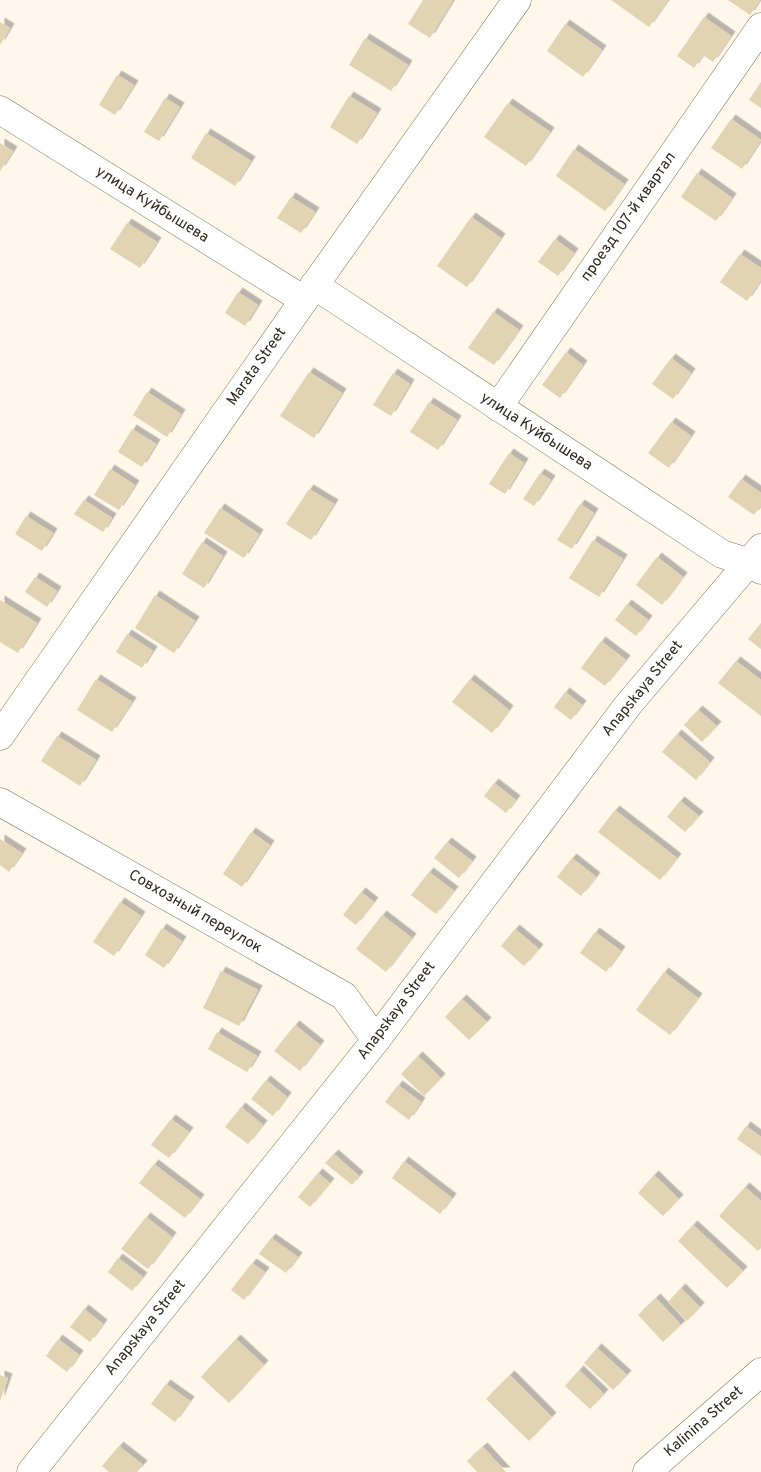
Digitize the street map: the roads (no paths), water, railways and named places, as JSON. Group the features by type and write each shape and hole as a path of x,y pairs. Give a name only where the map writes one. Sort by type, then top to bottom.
{"street":[{"name":"Marata Street","path":"0,736 309,293 517,0"},
{"name":"проезд 107-й квартал","path":"498,407 761,27"},
{"name":"улица Куйбышева","path":"0,110 498,407 722,554 757,560"},
{"name":"Anapskaya Street","path":"31,1472 376,1040 628,705 757,560"},
{"name":"Совхозный переулок","path":"0,802 344,996 376,1040"},
{"name":"Kalinina Street","path":"647,1472 761,1372"}]}
